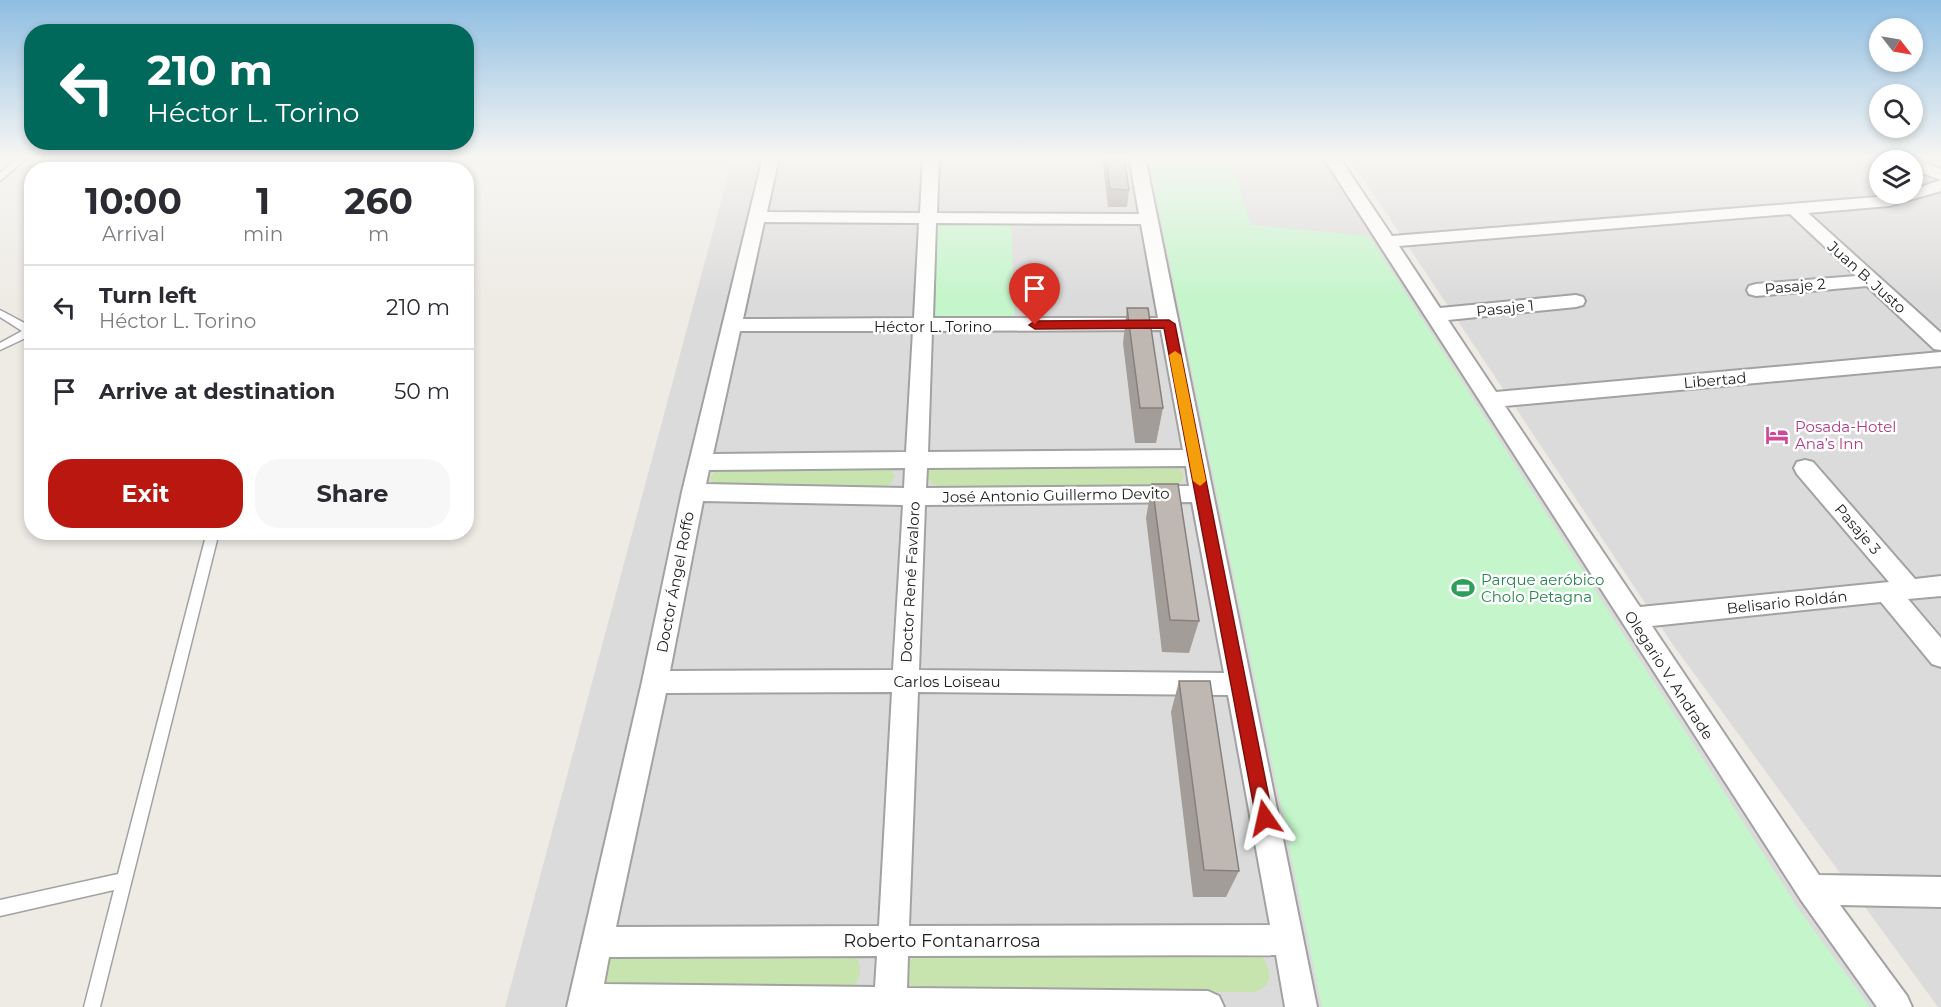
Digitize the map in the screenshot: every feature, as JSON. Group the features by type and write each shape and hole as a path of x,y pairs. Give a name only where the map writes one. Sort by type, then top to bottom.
{"street":[{"name":"Doctor Ángel Roffo","path":"583,1003 655,682 693,492 761,204"},
{"name":"Doctor René Favaloro","path":"890,1005 929,204"},
{"path":"1146,204 1301,1007"},
{"name":"Olegario V. Andrade","path":"1361,204 1810,890 1896,1007"},
{"path":"1386,242 1853,204"},
{"name":"Juan B. Justo","path":"1794,209 1941,344"},
{"path":"758,217 1149,219"},
{"name":"Pasaje 2","path":"1756,290 1870,279"},
{"name":"Pasaje 1","path":"1435,315 1576,301"},
{"name":"Héctor L. Torino","path":"732,325 1169,324"},
{"name":"Libertad","path":"1490,400 1941,359"},
{"path":"701,462 1195,458"},
{"name":"Pasaje 3","path":"1805,468 1899,591 1941,656"},
{"name":"José Antonio Guillermo Devito","path":"693,492 915,497 1202,494"},
{"name":"Belisario Roldán","path":"1632,618 1941,586"},
{"name":"Carlos Loiseau","path":"655,682 906,681 1239,684"},
{"path":"1810,890 1941,892"},
{"name":"Roberto Fontanarrosa","path":"597,942 1288,940"},
{"path":"583,1003 1208,1007"}],"lane":[{"path":"0,313 24,327"},
{"path":"0,347 24,334"},
{"path":"92,1007 211,540"},
{"path":"0,909 124,880"}],"shaded area":[{"path":"720,204 1362,204 1895,1007 505,1007"},
{"path":"1380,204 1941,204 1941,1007 1938,1007 1671,642"}],"green space":[{"path":"1158,204 1245,204 1251,225 1369,236 1800,911 1870,1007 1322,1007"},
{"path":"937,221 1011,222 1015,319 933,319"},
{"path":"1172,465 1181,470 1184,477 1181,483 1174,487 940,487 932,484 928,478 929,471 937,466"},
{"path":"717,468 890,468 895,477 891,484 883,487 721,487 713,484 710,478"},
{"path":"1258,953 1267,964 1269,976 1267,985 1256,992 924,994 913,988 907,978 908,967 914,956"},
{"path":"609,954 854,954 859,964 860,974 849,991 602,986"}],"building":[{"path":"1127,308 1148,308 1163,408 1140,408"},
{"path":"1152,484 1178,484 1199,621 1170,620"},
{"path":"1179,681 1210,681 1239,871 1204,870"}],"slow traffic":[{"path":"1175,355 1200,481"}],"place":[{"name":"Posada-Hotel Ana’s Inn","path":"1777,435"},
{"name":"Parque aeróbico Cholo Petagna","path":"1463,588"}],"route":[{"path":"1035,325 1169,324 1265,818"}]}
